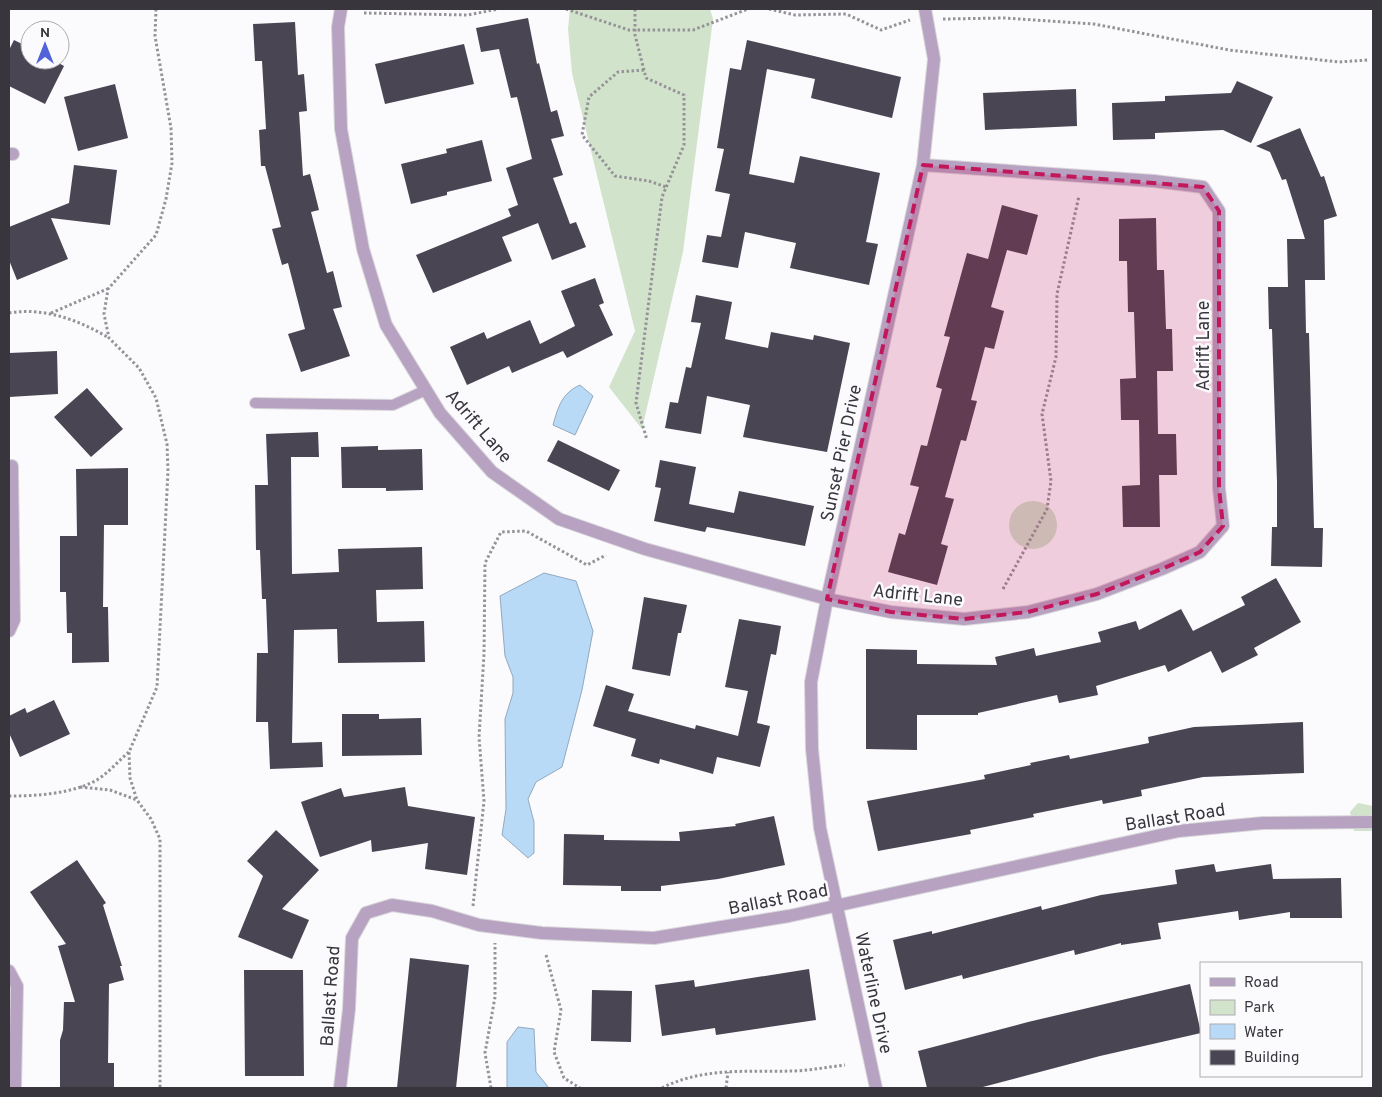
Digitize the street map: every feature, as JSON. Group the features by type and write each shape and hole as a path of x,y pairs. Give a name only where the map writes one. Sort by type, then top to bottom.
{"street":[{"name":"Adrift Lane","path":"341,9 338,27 341,129 363,249 386,325 440,413 492,472 559,519 644,549 827,599 891,612 964,619 1028,612 1097,594 1162,570 1200,552 1223,526 1219,488 1220,211 1203,187 1154,181 923,166"},
{"name":"Sunset Pier Drive","path":"837,905 820,828 812,749 811,682 827,599 923,166 934,59 925,9"},
{"path":"9,631 14,620 12,466"},
{"name":"Ballast Road","path":"340,1088 349,1009 352,938 366,913 392,905 432,911 478,925 542,933 654,938 734,926 1179,831 1262,823 1373,822"},
{"name":"Waterline Drive","path":"837,905 876,1088"},
{"path":"9,971 17,986 16,1088"}],"lane":[{"path":"256,403 393,405 426,390"}],"path":[{"path":"50,313 108,289 137,259 156,235 166,199 172,163 171,128 155,36 156,9"},
{"path":"364,13 468,15 498,9"},
{"path":"566,9 629,30 693,30 748,9"},
{"path":"635,9 635,35 646,78 684,95 684,145 662,197 636,403 647,440"},
{"path":"769,9 795,15 846,14 881,30 912,19"},
{"path":"940,19 1004,18 1094,24 1229,50 1339,62 1368,60"},
{"path":"644,70 618,72 589,97 582,135 615,176 649,181 666,187"},
{"path":"1003,590 1047,510 1051,481 1042,414 1056,357 1057,294 1079,196"},
{"path":"108,289 104,314 109,338"},
{"path":"9,313 50,313 89,325 109,338 139,368 156,398 167,444 168,471 157,687 129,752 130,778 137,800 151,819 160,839 160,1088"},
{"path":"473,906 484,801 480,737 484,654 485,564 501,532 526,531 587,564 606,555"},
{"path":"9,796 30,796 94,782 129,752"},
{"path":"77,787 110,790 137,800"},
{"path":"491,1088 485,1053 495,997 495,942"},
{"path":"546,955 561,1010 554,1052 564,1078 580,1088"},
{"path":"662,1088 680,1078 728,1072 797,1071 845,1065"},
{"path":"726,1088 728,1072"}],"highlighted area":[{"path":"923,165 1203,187 1219,211 1219,488 1223,526 1200,552 1162,569 1097,594 1028,612 964,619 891,612 827,599"}],"green space":[{"path":"570,9 710,9 713,19 683,252 642,429 609,387 635,331 572,73 568,29"},
{"path":"1028,501 1038,501 1047,505 1053,511 1057,525 1053,539 1047,545 1038,549 1028,549 1019,545 1013,539 1009,530 1009,520 1013,511 1019,505"},
{"path":"1358,803 1373,806 1373,831 1354,831 1350,812"}],"water":[{"path":"580,385 593,396 575,435 553,425 565,396"},
{"path":"544,573 576,581 593,631 582,690 562,767 536,782 528,799 534,822 534,853 528,858 502,835 506,809 505,719 513,693 513,677 505,656 500,596"},
{"path":"518,1027 534,1029 536,1072 549,1088 507,1088 507,1042"}],"building":[{"path":"528,18 537,64 539,63 551,112 557,110 564,136 551,139 563,175 553,178 570,224 576,222 586,247 552,260 538,223 502,237 512,261 433,293 416,255 511,216 508,209 518,205 506,168 532,159 517,97 511,98 499,49 481,52 476,28"},
{"path":"295,22 298,75 304,74 307,111 299,112 303,176 310,174 319,210 311,212 327,273 333,271 342,307 333,309 350,356 301,372 288,334 305,329 288,263 282,265 272,229 281,227 265,166 261,166 259,130 266,129 262,61 255,61 253,24"},
{"path":"14,40 20,43 20,70 62,70 45,104 9,86 9,50"},
{"path":"747,40 901,77 892,118 811,98 815,79 767,69 749,174 794,183 800,156 880,173 866,242 878,244 869,285 790,268 796,243 745,232 738,268 702,262 707,235 721,237 730,194 715,191 724,149 717,148 730,68 741,70"},
{"path":"464,44 474,84 385,104 375,64"},
{"path":"1237,81 1273,97 1251,143 1223,130 1155,133 1155,139 1113,140 1112,103 1165,101 1165,96 1231,93"},
{"path":"115,84 128,138 78,151 64,97"},
{"path":"1076,89 1077,126 985,130 983,93"},
{"path":"1300,128 1321,177 1324,176 1337,216 1324,220 1325,280 1305,280 1306,333 1309,333 1314,528 1323,528 1322,567 1271,566 1272,527 1277,527 1277,482 1272,329 1269,329 1268,287 1288,287 1287,239 1305,239 1286,179 1282,180 1270,152 1256,146"},
{"path":"482,140 492,181 447,192 447,195 411,204 401,164 447,153 446,149"},
{"path":"74,165 117,170 110,225 51,218 68,259 17,280 9,260 9,227 69,203"},
{"path":"1002,205 1038,215 1027,255 1007,250 991,307 1004,311 994,349 985,347 971,400 977,401 966,441 961,440 945,497 954,499 941,544 948,546 937,585 888,572 899,533 905,535 919,487 910,485 921,445 927,446 942,389 936,387 950,337 944,336 967,253 988,259"},
{"path":"1156,218 1157,270 1164,270 1166,329 1172,329 1173,371 1157,371 1158,434 1176,434 1177,475 1159,475 1160,527 1123,527 1122,486 1140,485 1139,420 1121,420 1120,379 1136,378 1134,312 1128,312 1127,261 1119,261 1119,219"},
{"path":"595,278 604,303 599,305 613,335 567,358 563,351 512,373 509,366 467,385 450,347 484,332 487,339 530,320 540,344 575,326 561,291"},
{"path":"696,295 732,302 725,339 768,348 771,332 813,340 814,335 850,343 827,452 743,437 750,405 707,396 701,434 665,428 670,402 678,403 686,367 691,368 701,323 691,322"},
{"path":"57,351 58,394 9,397 9,353"},
{"path":"87,388 123,429 91,457 54,417"},
{"path":"318,432 319,457 291,457 292,574 339,572 338,549 422,547 423,589 376,590 377,622 424,621 425,662 338,663 337,629 294,630 292,743 322,742 323,767 270,769 268,722 256,722 257,653 268,653 266,599 262,599 260,550 256,550 255,485 268,485 266,434"},
{"path":"558,440 620,470 609,491 547,461"},
{"path":"378,446 378,450 422,449 423,490 386,491 386,488 342,488 341,447"},
{"path":"660,460 696,467 689,504 734,513 739,491 814,506 805,546 707,527 705,532 654,521 661,488 655,487"},
{"path":"128,468 128,525 104,525 103,607 108,607 109,662 72,663 72,633 67,633 66,592 60,592 60,536 77,536 76,469"},
{"path":"1276,578 1301,622 1254,648 1258,655 1222,673 1211,651 1168,672 1165,665 1096,686 1098,695 1059,703 1057,695 978,713 978,715 917,715 917,750 866,749 866,649 917,650 917,664 997,665 995,657 1034,648 1036,656 1101,642 1098,632 1136,621 1139,630 1181,609 1193,631 1245,605 1241,597"},
{"path":"644,597 687,605 681,633 678,633 670,676 632,669"},
{"path":"739,619 781,626 776,655 771,654 757,723 770,726 760,767 717,757 713,774 660,759 659,764 631,756 636,739 593,726 606,685 634,694 628,711 695,729 696,725 738,736 748,691 725,687"},
{"path":"54,700 70,734 20,757 9,733 9,716 25,708 27,713"},
{"path":"342,714 379,714 379,719 421,718 422,755 342,756"},
{"path":"1303,722 1304,773 1203,777 1141,790 1142,796 1103,804 1102,800 1033,814 1034,817 970,830 971,834 878,851 867,801 985,779 984,775 1031,765 1030,763 1069,755 1070,759 1149,743 1148,737 1194,727"},
{"path":"405,787 408,806 475,817 467,875 425,869 428,843 372,852 371,840 320,857 301,802 341,788 344,797"},
{"path":"774,816 785,865 718,879 661,886 661,891 621,891 621,886 563,885 564,834 604,835 604,840 680,841 679,832 736,826 735,824"},
{"path":"276,830 319,870 282,909 309,920 292,959 238,937 263,876 247,861"},
{"path":"77,860 106,903 103,905 122,966 120,966 124,980 109,984 108,1063 114,1063 114,1088 60,1088 60,1040 63,1030 64,1002 75,1002 58,946 66,944 30,892"},
{"path":"1214,864 1216,872 1271,864 1273,879 1341,878 1342,918 1290,918 1290,912 1239,920 1238,911 1158,923 1161,939 1121,945 1121,943 1075,955 1074,950 963,979 962,975 905,990 893,940 932,931 932,934 1041,906 1042,910 1101,895 1177,884 1175,870"},
{"path":"410,958 469,965 456,1088 397,1088"},
{"path":"809,969 816,1020 716,1035 715,1028 662,1036 655,985 694,980 695,987"},
{"path":"244,970 303,970 304,1076 245,1076"},
{"path":"1190,984 1200,1033 1100,1056 979,1088 927,1088 918,1051 1028,1022"},
{"path":"592,990 632,991 631,1042 591,1041"}]}
